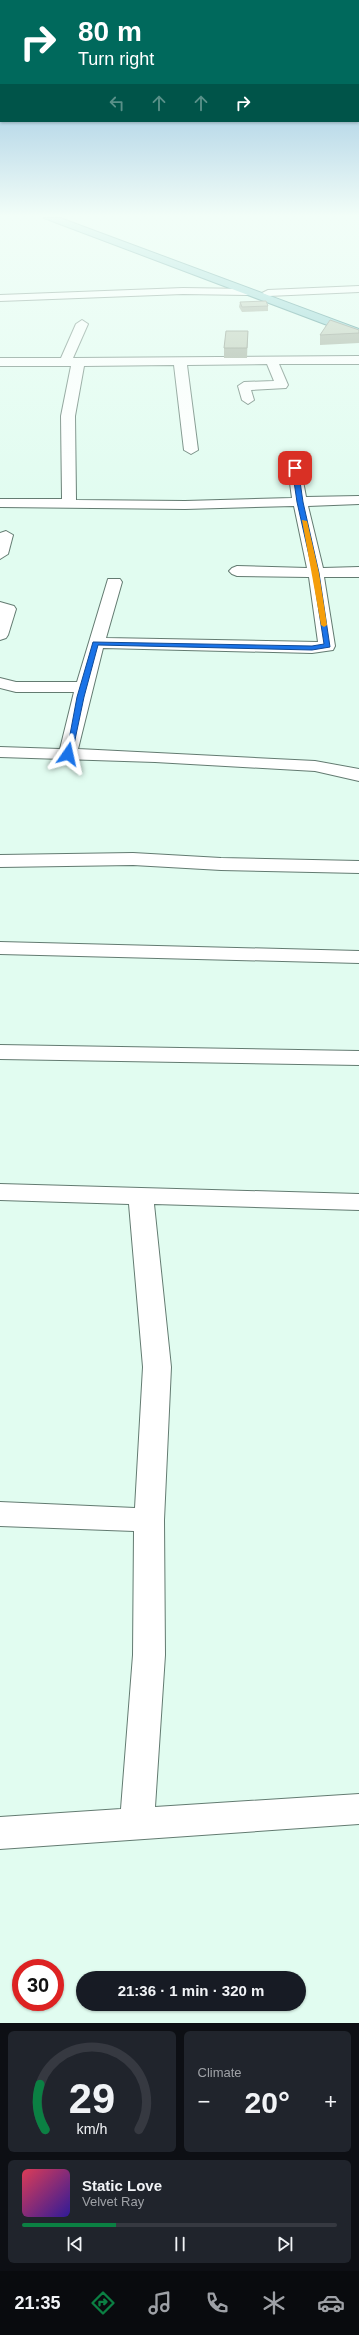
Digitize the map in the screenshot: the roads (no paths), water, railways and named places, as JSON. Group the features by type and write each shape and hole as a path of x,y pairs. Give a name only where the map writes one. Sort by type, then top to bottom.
{"main road":[{"path":"303,312 359,333"},
{"path":"321,312 359,327"}],"street":[{"path":"69,503 68,416 72,362 82,324"},
{"path":"0,362 359,360"},
{"path":"180,361 190,450"},
{"path":"248,400 244,386 282,385 272,361"},
{"path":"96,643 312,648 327,646 316,573 300,502 295,468"},
{"path":"0,503 184,505 359,500"},
{"path":"0,554 6,535"},
{"path":"237,571 316,573 359,572"},
{"path":"68,754 84,687 114,582"},
{"path":"0,607 8,608 0,635"},
{"path":"0,683 16,686 84,687"},
{"path":"0,752 315,766 359,775"},
{"path":"0,861 133,859 221,864 359,867"},
{"path":"0,948 359,957"},
{"path":"0,1052 359,1058"},
{"path":"0,1192 359,1202"},
{"path":"137,1823 149,1655 149,1520 157,1367 141,1197"},
{"path":"0,1514 149,1520"},
{"path":"0,1833 359,1809"}]}
